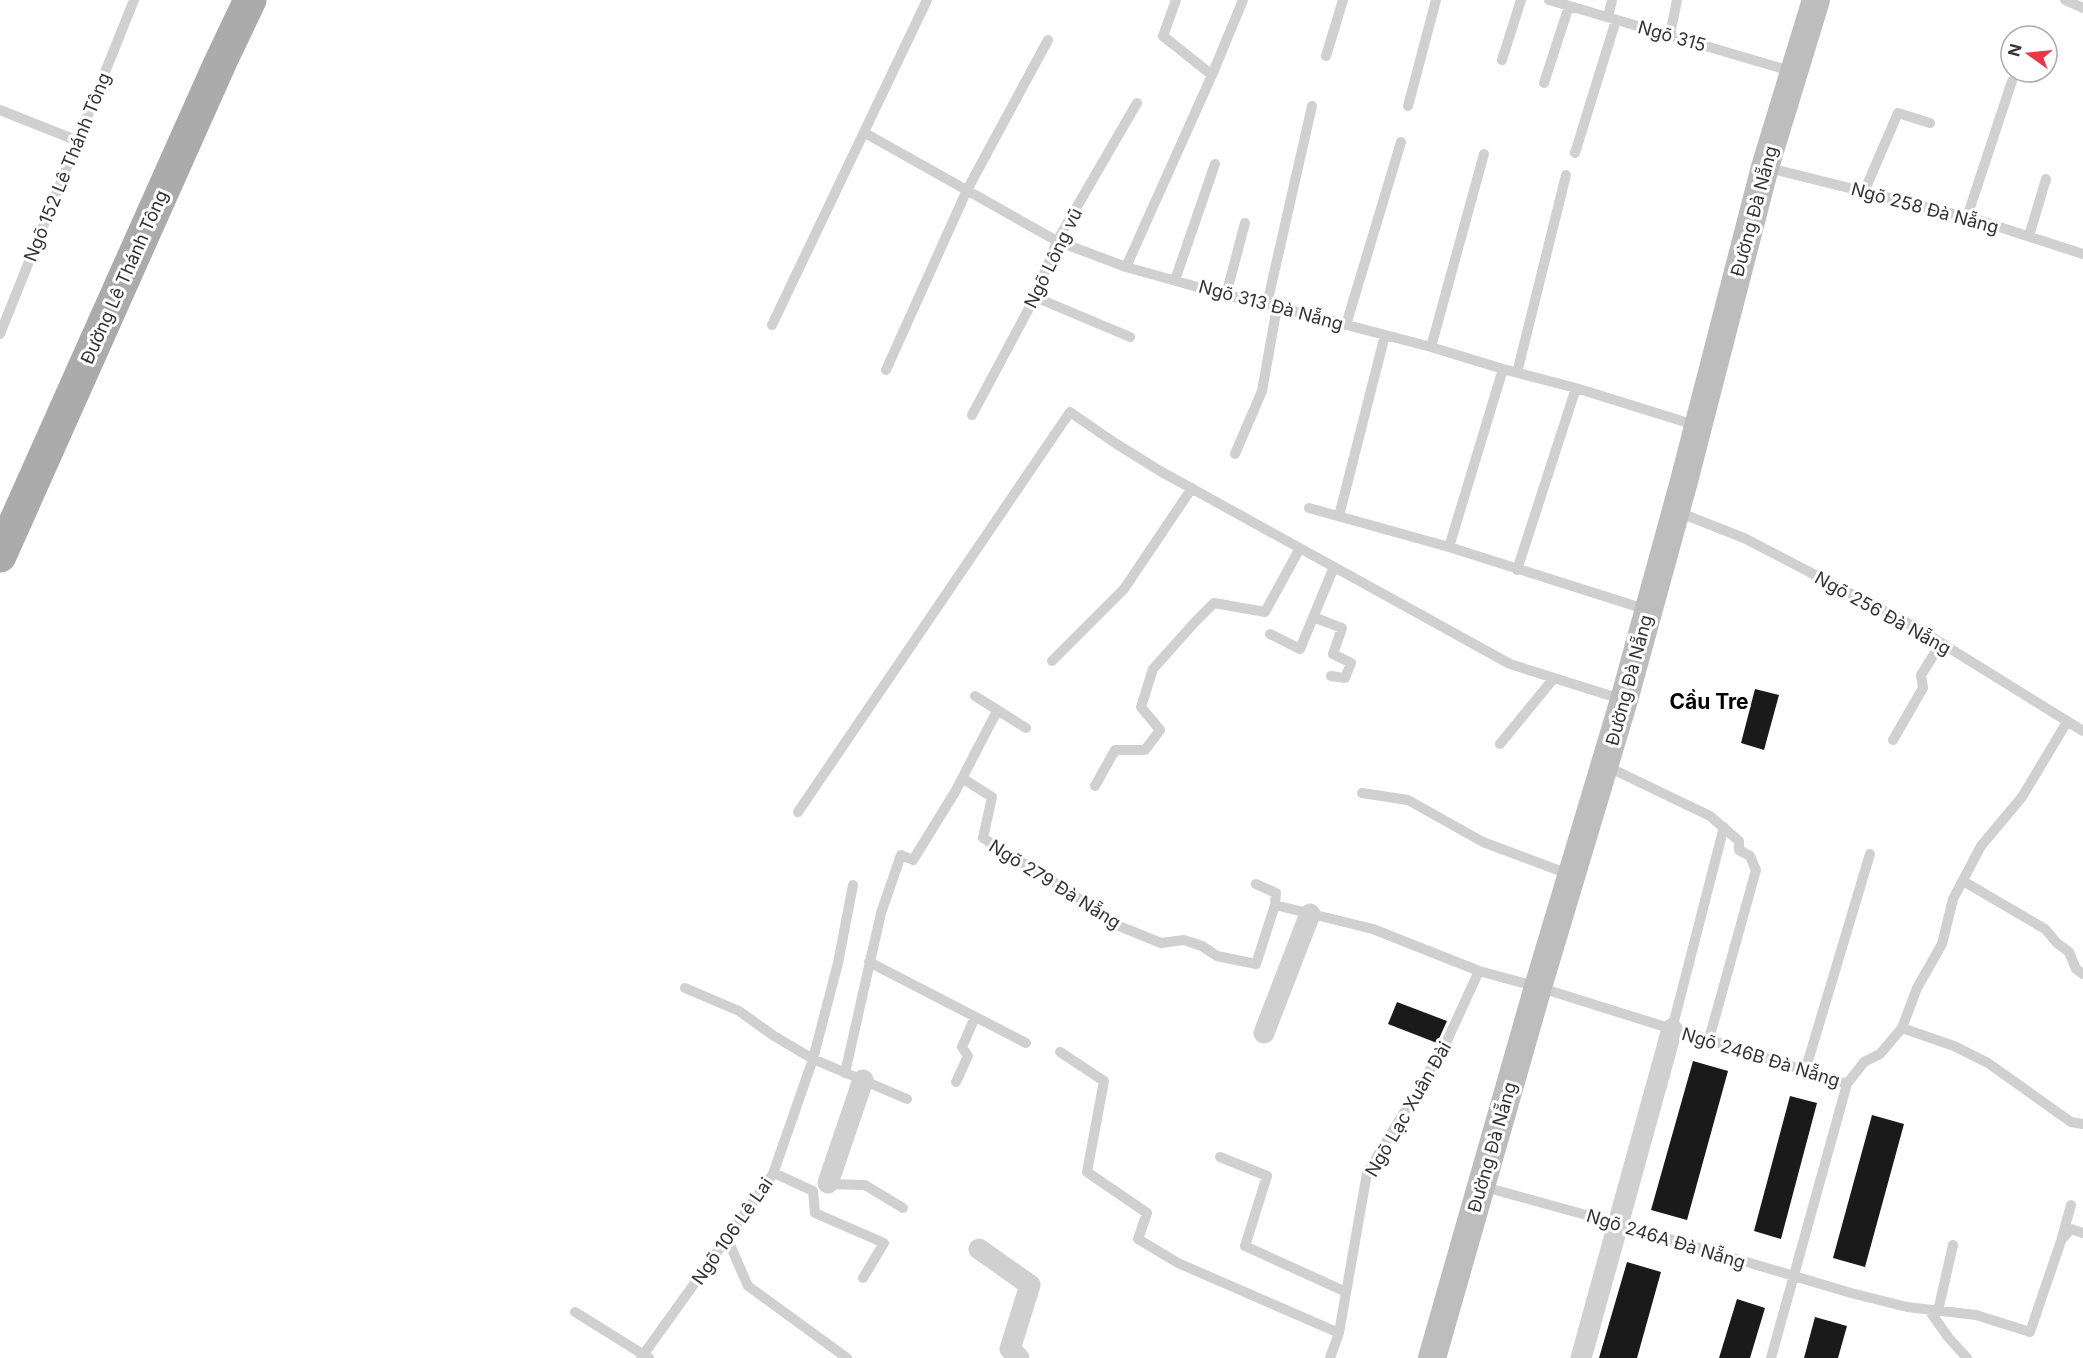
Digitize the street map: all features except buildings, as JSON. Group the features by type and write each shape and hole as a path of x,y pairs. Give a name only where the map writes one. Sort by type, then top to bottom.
{"main road":[{"name":"Đường Lê Thánh Tông","path":"0,556 250,0"},
{"name":"Đường Đà Nẵng","path":"1432,1358 1538,987 1624,700 1765,167 1816,0"}],"street":[{"path":"1264,1033 1310,914"},
{"path":"1581,1358 1672,1029"},
{"path":"821,1187 854,1077"},
{"path":"979,1249 1030,1285 1010,1349 1019,1358"}],"lane":[{"name":"Ngõ 152 Lê Thánh Tông","path":"0,334 134,0"},
{"path":"771,325 927,0"},
{"path":"1176,0 1163,36 1212,75"},
{"path":"1126,267 1243,0"},
{"path":"1326,56 1342,0"},
{"path":"1408,106 1436,0"},
{"path":"1502,60 1521,0"},
{"name":"Ngõ 315","path":"1549,0 1794,72"},
{"path":"1575,153 1612,18 1611,0"},
{"path":"1670,35 1677,0"},
{"path":"2065,0 2083,8"},
{"path":"1544,83 1569,6"},
{"path":"886,370 967,190 1048,40"},
{"path":"1967,217 2011,84"},
{"name":"Ngõ Lông vũ","path":"972,415 1035,297 1057,241 1137,103"},
{"path":"1235,454 1262,391 1272,305 1312,106"},
{"path":"0,110 78,141"},
{"path":"1864,192 1898,113 1930,123"},
{"name":"Ngõ 313 Đà Nẵng","path":"865,133 1057,241 1126,267 1431,347 1576,388 1698,426"},
{"path":"1346,325 1401,142"},
{"path":"1431,347 1484,154"},
{"path":"1175,280 1215,164"},
{"name":"Ngõ 258 Đà Nẵng","path":"1765,167 1967,217 2083,254"},
{"path":"1517,373 1566,175"},
{"path":"2029,236 2046,179"},
{"path":"1226,295 1245,223"},
{"path":"1035,297 1130,337"},
{"path":"1339,516 1385,335"},
{"path":"1449,547 1503,369"},
{"path":"1517,570 1576,388"},
{"path":"798,812 1070,412 1115,443 1192,488 1510,664 1624,700"},
{"path":"1052,661 1124,589 1192,488"},
{"path":"1309,508 1449,547 1648,610"},
{"name":"Ngõ 256 Đà Nẵng","path":"1675,511 1744,538 1917,628 2083,731"},
{"path":"1095,786 1115,750 1145,750 1160,730 1141,707 1153,669 1214,603 1265,612 1300,548"},
{"path":"1270,634 1300,649 1334,567"},
{"path":"1313,617 1342,628 1333,654 1351,663 1344,678 1331,676"},
{"path":"1893,740 1923,688 1921,675 1941,643"},
{"path":"1500,744 1554,678"},
{"path":"975,696 1026,728"},
{"path":"854,1077 869,962 881,913 901,855 913,860 962,778 997,711"},
{"name":"Ngõ 246B Đà Nẵng","path":"1538,987 1847,1084 1864,1062 1880,1054 1902,1028 1917,988 1942,944 1953,899 1981,846 2022,797 2067,722"},
{"path":"1605,766 1710,816 1739,842 1739,850 1750,856 1756,870 1709,1039"},
{"name":"Ngõ 279 Đà Nẵng","path":"962,778 992,797 983,838 1119,926 1161,943 1184,940 1202,946 1217,956 1256,964 1275,905"},
{"path":"1362,793 1408,800 1483,842 1572,875"},
{"path":"1672,1029 1724,827"},
{"path":"1805,1071 1870,854"},
{"path":"1963,881 2045,929 2057,943 2069,951 2076,969 2083,974"},
{"path":"1256,884 1276,893 1275,905 1373,929 1479,971 1538,987"},
{"name":"Ngõ 106 Lê Lai","path":"644,1357 774,1173 813,1059 838,963 853,885"},
{"path":"869,962 1026,1043"},
{"name":"Ngõ Lạc Xuân Đài","path":"1330,1358 1339,1333 1367,1173 1445,1045 1479,971"},
{"path":"685,988 739,1011 774,1036 813,1059 907,1099"},
{"path":"957,1082 968,1056 962,1047 975,1017"},
{"path":"1902,1028 1954,1046 1988,1063 2081,1125"},
{"path":"1060,1052 1104,1082 1087,1172 1147,1213 1138,1239 1178,1263 1339,1333"},
{"path":"1771,1358 1847,1084"},
{"path":"1220,1157 1267,1176 1245,1246 1346,1292"},
{"path":"774,1173 821,1187 865,1185 903,1208"},
{"name":"Ngõ 246A Đà Nẵng","path":"1480,1186 1619,1224 1851,1293 1907,1307 1976,1315 2030,1332 2061,1241"},
{"path":"821,1187 815,1213 884,1243 863,1278"},
{"path":"2061,1241 2071,1205"},
{"path":"2061,1241 2071,1229 2083,1233"},
{"path":"727,1238 748,1286 844,1357"},
{"path":"1953,1245 1934,1310 1942,1331 1966,1358"},
{"path":"575,1312 644,1357"}],"district":[{"name":"Cầu Tre","path":"1709,701"}]}
